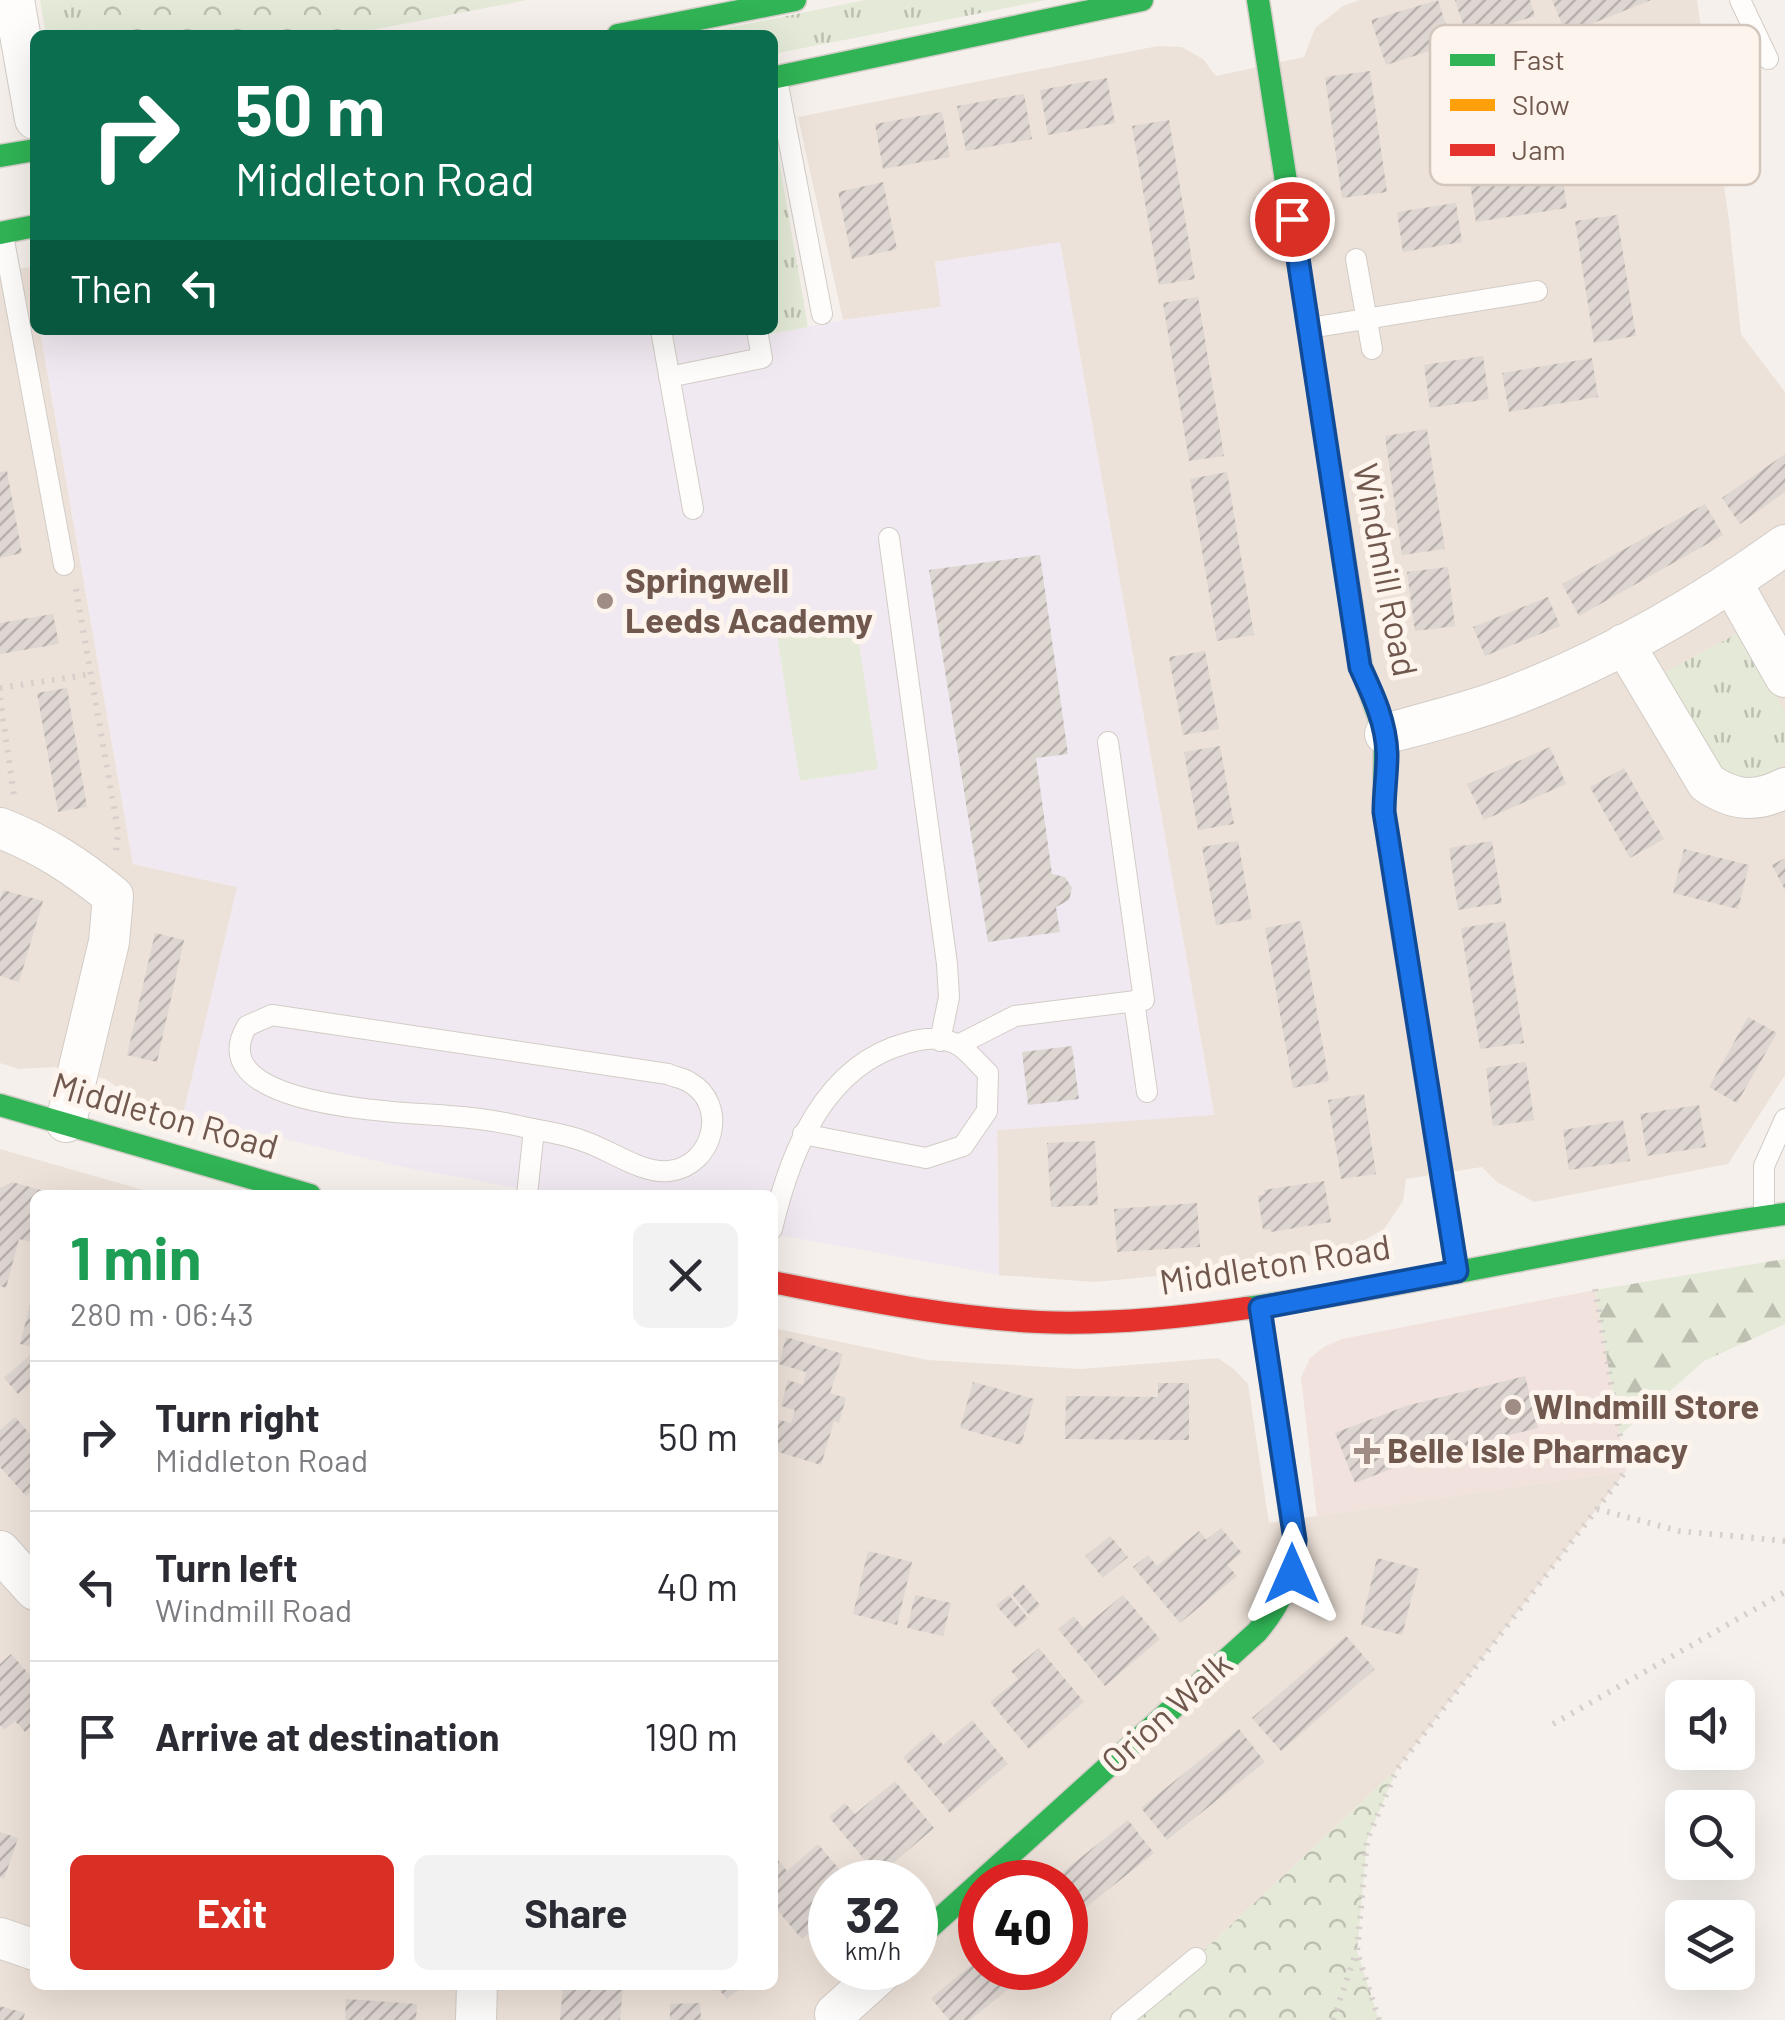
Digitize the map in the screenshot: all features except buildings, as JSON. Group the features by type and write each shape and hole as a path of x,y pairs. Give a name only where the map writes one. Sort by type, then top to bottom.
{"street":[{"path":"14,0 30,91"},
{"path":"643,30 795,0"},
{"path":"778,76 1142,0"},
{"name":"Windmill Road","path":"1258,0 1360,667 1385,734 1384,812 1457,1271"},
{"path":"0,156 30,151"},
{"path":"1,233 30,227"},
{"path":"1385,734 1519,694 1624,644 1732,583 1785,545"},
{"path":"1732,583 1785,677"},
{"path":"1624,644 1707,783 1745,800 1766,797 1785,788"},
{"path":"10,832 40,844 74,865 113,896 109,942 66,1122"},
{"name":"Middleton Road","path":"0,1104 293,1190"},
{"name":"Middleton Road","path":"778,1283 947,1316 1000,1321 1130,1321 1260,1308 1775,1215"},
{"name":"Orion Walk","path":"938,1920 1257,1632 1280,1606 1292,1574 1295,1540 1260,1308"},
{"path":"0,1551 30,1584"},
{"path":"0,1938 30,1948"},
{"path":"476,2020 477,1990"},
{"path":"834,2017 863,1990"}],"lane":[{"path":"1740,0 1752,25"},
{"path":"1760,43 1768,60"},
{"path":"778,92 822,314"},
{"path":"1,233 64,566"},
{"path":"1356,259 1372,350"},
{"path":"1308,328 1537,291"},
{"path":"662,335 693,510"},
{"path":"669,377 762,358 758,335"},
{"path":"889,538 947,964 949,1042"},
{"path":"949,1042 1016,1016 1144,1000 1108,742"},
{"path":"1134,1001 1147,1092"},
{"path":"272,1015 668,1074 691,1082 702,1094 712,1119 712,1135 698,1161 662,1172 583,1140 534,1129 302,1099 250,1072 238,1048 241,1036 247,1026 272,1015"},
{"path":"778,1204 804,1134 842,1080 881,1050 926,1038 949,1042 988,1074 987,1111 963,1146 926,1158 804,1134"},
{"path":"1775,1215 1764,1166 1785,1119"},
{"path":"528,1190 534,1129"},
{"path":"1121,2020 1196,1958"}],"path":[{"path":"64,566 78,593 118,831 113,896"},
{"path":"0,688 92,674"},
{"path":"0,698 10,832"},
{"path":"1333,2020 1357,1952 1367,1840 1396,1769 1626,1471 1587,1247"},
{"path":"1596,1509 1679,1532 1785,1540"},
{"path":"1552,1724 1785,1592"},
{"path":"1357,1952 1380,2020"}],"shaded area":[{"path":"1360,0 1697,0 1701,25 1430,25 1430,185 1724,185 1741,334 1785,392 1785,1075 1728,1164 1534,1202 1497,1182 1482,1167 1406,1179 1403,1201 1384,1229 1351,1248 1233,1269 1095,1282 999,1275 997,1130 1214,1114 1060,243 935,262 941,307 843,320 798,117 1158,46 1182,47 1203,59 1216,76 1304,57 1315,28 1343,6"},
{"name":"Springwell Leeds Academy","path":"1060,242 1214,1115 997,1130 999,1275 778,1235 778,1190 528,1190 403,1167 183,1115 237,887 133,864 41,335 751,338 941,307 935,262"},
{"path":"29,267 30,335 41,335 133,864 238,887 183,1115 136,1101 106,1079 56,1067 19,1069 0,1063 0,272"},
{"path":"0,1149 144,1190 30,1190 30,1990 778,1990 778,1329 928,1360 1081,1369 1218,1358 1248,1384 1269,1523 1626,1471 1397,1769 1196,1958 1121,2020 0,2020"},
{"path":"1595,1290 1626,1471 1317,1516 1301,1378 1310,1358 1342,1339"}],"green space":[{"path":"40,0 86,0 91,30 45,30"},
{"path":"86,0 527,0 372,30 91,30"},
{"path":"865,0 1047,0 778,53 778,30 718,30"},
{"path":"778,156 808,327 778,333"},
{"path":"856,624 878,769 800,781 777,636"},
{"path":"1740,632 1785,712 1785,761 1770,773 1753,778 1736,775 1720,765 1660,675"},
{"path":"1785,1259 1785,1324 1704,1361 1620,1435 1595,1290"},
{"path":"1397,1769 1367,1840 1357,1951 1379,2020 1121,2020 1196,1958"}],"traffic: fast":[{"path":"643,30 795,0"},
{"path":"778,77 1142,0"},
{"path":"1258,0 1361,667 1385,734 1384,812 1410,978"},
{"path":"0,156 30,151"},
{"path":"0,233 30,227"},
{"path":"0,1105 293,1190"},
{"path":"1247,1308 1785,1214"},
{"path":"938,1920 1257,1632 1279,1601 1288,1579 1295,1541 1260,1308"}],"traffic: slow":[{"path":"1410,978 1457,1271"}],"traffic: jam":[{"path":"778,1283 938,1312 1039,1322 1143,1320 1247,1308"}],"place":[{"name":"Springwell Leeds Academy","path":"605,601"},
{"name":"WIndmill Store","path":"1513,1407"},
{"name":"Belle Isle Pharmacy","path":"1367,1451"}],"route":[{"path":"1292,219 1360,667 1385,734 1384,812 1457,1271 1260,1308 1295,1540 1292,1574"}]}
